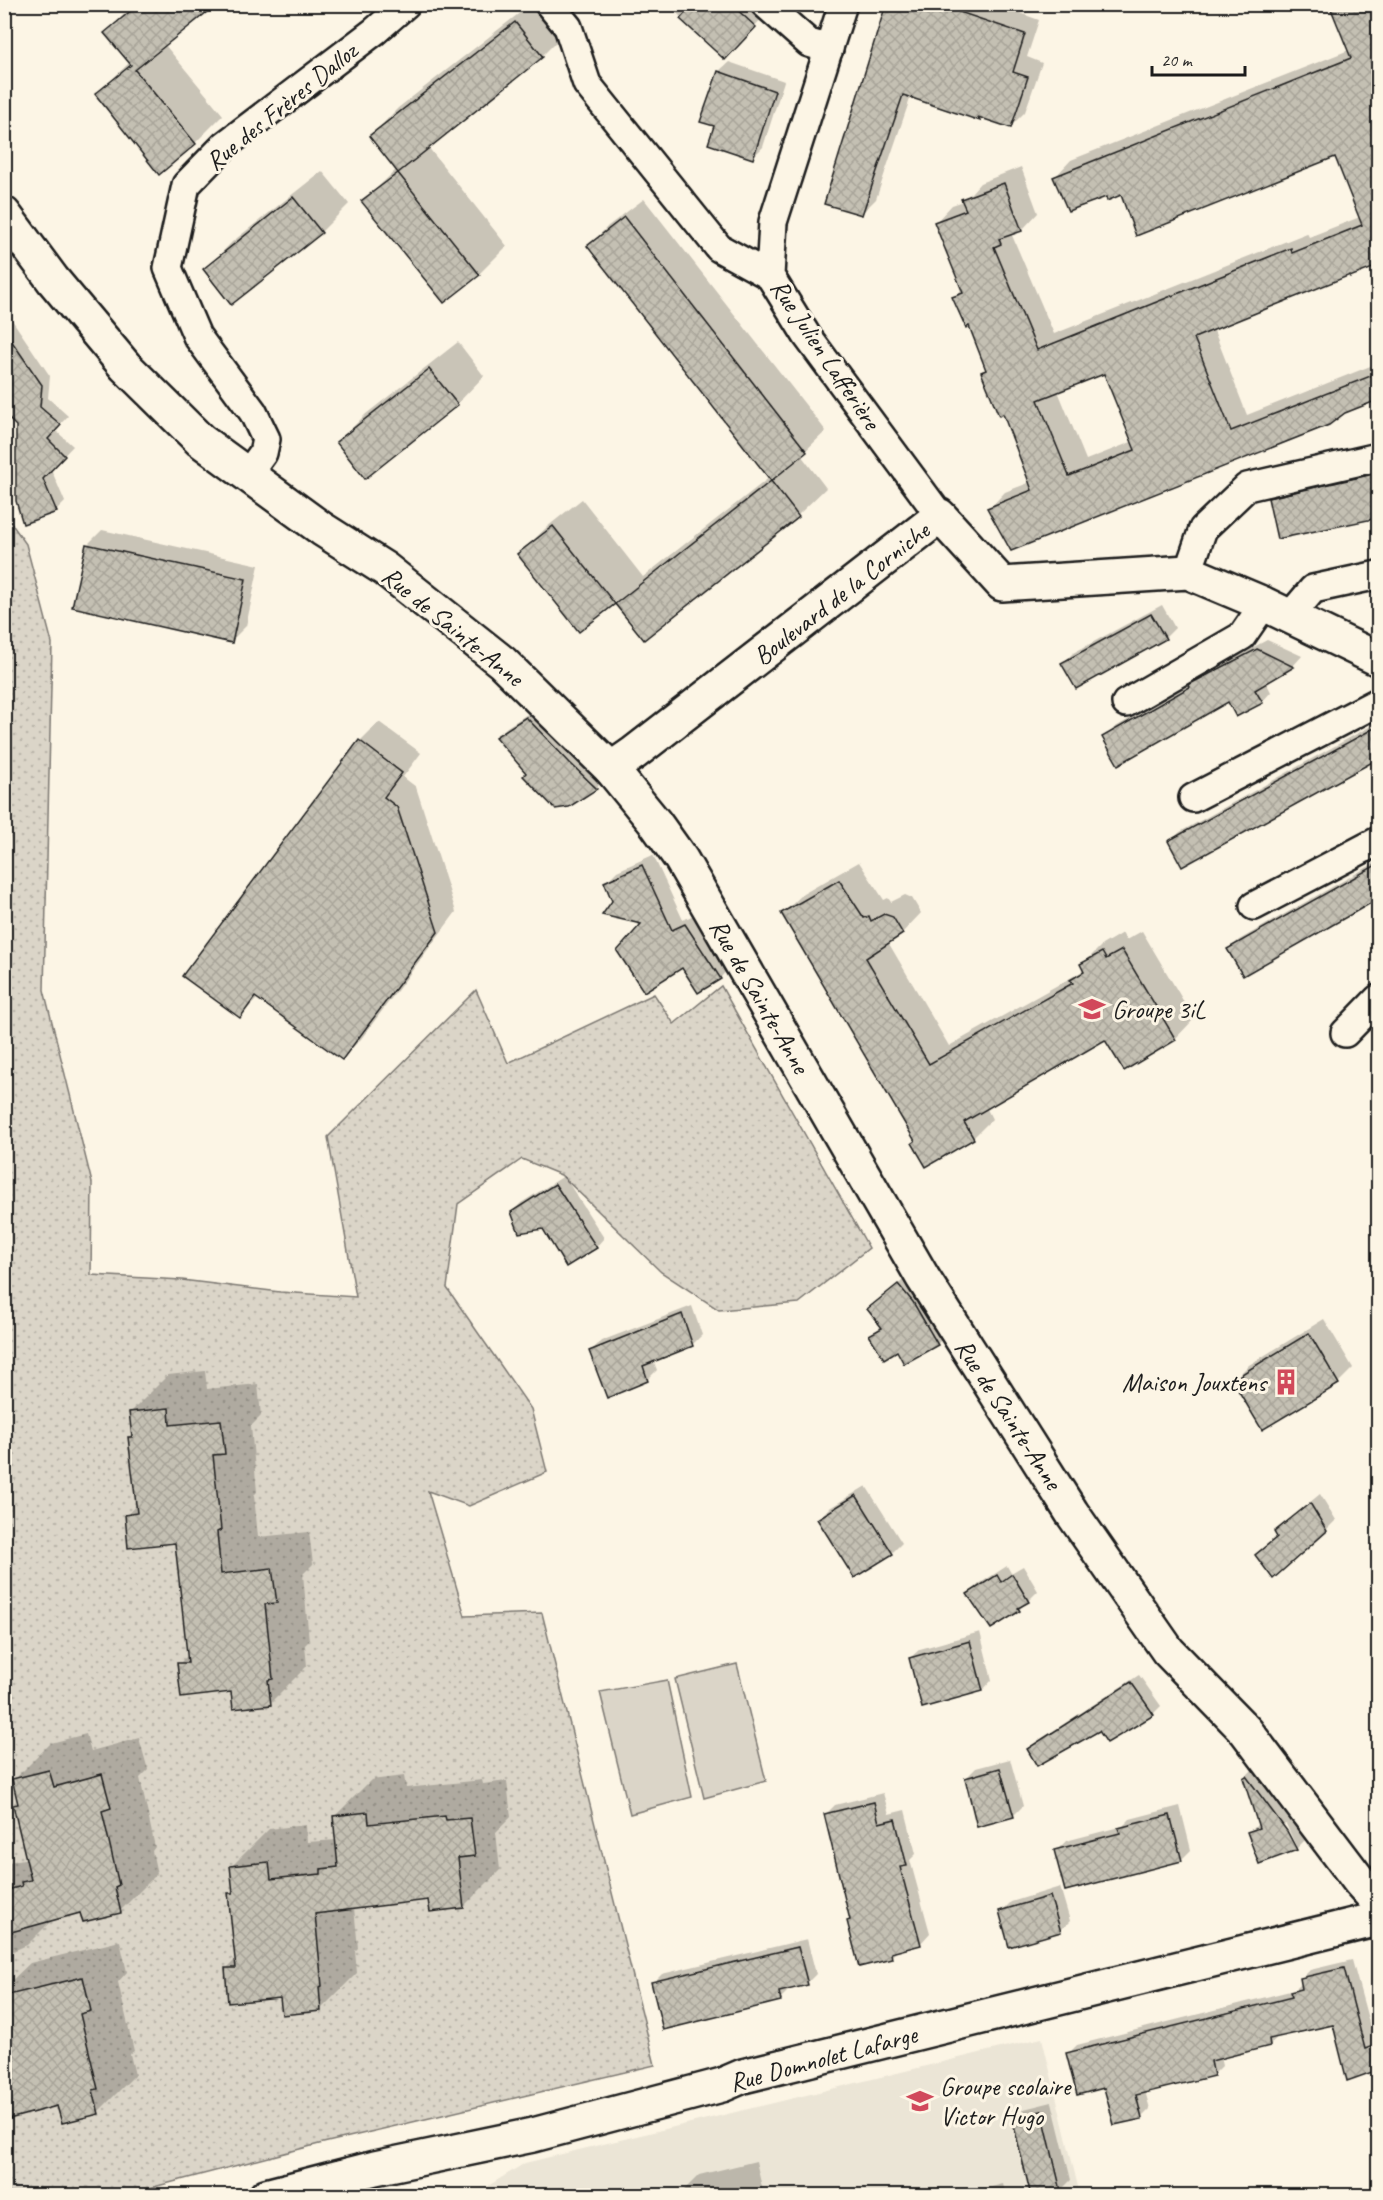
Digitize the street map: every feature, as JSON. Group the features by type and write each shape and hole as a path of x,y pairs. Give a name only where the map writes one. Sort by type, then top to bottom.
{"street":[{"name":"Rue des Frères Dalloz","path":"247,475 263,453 266,439 253,412 197,336 168,268 186,184 225,145 375,31 406,4"},
{"path":"549,4 568,27 587,84 719,248 770,276"},
{"path":"765,4 809,44 829,49"},
{"name":"Rue Julien Lafferière","path":"843,4 773,222 770,276 807,336 940,516"},
{"name":"Rue de Sainte-Anne","path":"4,214 53,280 125,366 200,440 322,529 385,569 502,662 611,769 656,824 681,859 922,1278 1072,1513 1168,1651 1246,1731 1360,1882 1378,1902"},
{"path":"1188,572 1203,529 1247,487 1378,457"},
{"name":"Boulevard de la Corniche","path":"611,769 940,516 1002,584 1188,572 1277,610 1378,659"},
{"path":"1126,703 1242,636 1277,610 1313,589 1378,575"},
{"path":"1193,798 1378,702"},
{"path":"1254,906 1378,841"},
{"path":"1345,1033 1378,999"},
{"name":"Rue Domnolet Lafarge","path":"266,2196 375,2168 533,2134 722,2085 743,2076 1378,1919"}],"shaded area":[{"path":"4,513 26,544 52,643 44,990 92,1183 91,1275 182,1280 280,1292 356,1297 328,1137 476,990 508,1063 654,994 674,1024 721,986 869,1248 799,1303 719,1310 661,1272 561,1175 522,1159 458,1204 447,1288 531,1409 547,1472 469,1506 428,1491 465,1616 542,1613 655,2065 319,2144 123,2195 5,2195"},
{"path":"737,1664 766,1781 704,1798 675,1679"},
{"path":"667,1680 692,1797 630,1814 600,1692"},
{"name":"Groupe scolaire Victor Hugo","path":"1042,2038 1080,2195 484,2196 488,2186 525,2163"}],"building":[{"path":"139,4 217,4 135,70 196,144 159,175 95,94 131,65 104,33"},
{"path":"694,4 731,4 756,27 725,60 680,19"},
{"path":"886,4 936,4 1025,34 1013,72 1028,77 1011,128 978,117 980,121 903,95 862,215 824,204"},
{"path":"1329,4 1378,4 1378,266 1350,277 1350,275 1194,338 1231,431 1378,373 1378,400 1345,413 1329,425 1011,551 987,508 1032,490 1003,414 999,416 981,372 986,370 969,326 966,328 952,297 963,293 934,222 966,210 961,199 1004,183 1022,231 999,239 1001,244 994,247 1037,350 1291,248 1292,253 1362,225 1335,157 1136,236 1121,195 1107,201 1106,197 1068,211 1053,177 1351,58","holes":["1104,374 1135,450 1069,476 1038,400"]},
{"path":"515,22 543,57 398,173 369,136"},
{"path":"718,71 775,91 753,159 708,144 714,126 700,122"},
{"path":"398,173 480,275 444,303 361,201"},
{"path":"293,197 322,233 231,305 203,269"},
{"path":"624,217 807,452 771,481 587,246"},
{"path":"4,330 42,385 40,407 61,425 48,439 65,456 43,479 57,512 23,524 16,501 16,426 4,414"},
{"path":"429,369 458,405 365,479 336,442"},
{"path":"1378,473 1378,518 1277,539 1268,498"},
{"path":"771,481 799,517 644,640 615,604"},
{"path":"553,526 615,604 579,632 517,554"},
{"path":"86,544 246,579 232,643 72,607"},
{"path":"1151,614 1166,639 1076,689 1061,663"},
{"path":"1257,649 1294,667 1255,690 1263,703 1236,717 1228,702 1118,765 1102,737 1190,687 1192,683"},
{"path":"526,717 597,789 569,807 555,809 523,776 526,773 495,737"},
{"path":"1378,726 1378,759 1182,867 1168,841"},
{"path":"359,740 402,773 384,797 397,807 438,932 342,1060 255,997 240,1018 182,976"},
{"path":"1378,864 1378,899 1243,976 1227,949"},
{"path":"642,865 672,930 685,924 721,979 698,993 682,968 644,992 617,951 641,924 602,915 612,901 604,882"},
{"name":"Groupe 3iL","path":"839,880 864,918 869,916 871,921 884,914 893,917 903,934 866,958 929,1064 1073,983 1070,980 1084,972 1080,964 1102,952 1106,959 1122,950 1176,1040 1124,1071 1105,1040 964,1122 974,1139 926,1167 912,1143 915,1141 781,913"},
{"path":"555,1184 597,1248 566,1267 543,1229 519,1233 511,1212"},
{"path":"898,1284 913,1302 938,1345 904,1364 897,1351 884,1359 869,1335 882,1328 867,1309"},
{"path":"682,1314 693,1346 643,1366 648,1381 607,1398 589,1351"},
{"name":"Maison Jouxtens","path":"1309,1333 1339,1384 1262,1430 1232,1380"},
{"path":"169,1408 170,1425 221,1420 225,1454 213,1455 221,1530 217,1532 221,1574 272,1568 277,1603 265,1604 273,1679 268,1680 271,1705 233,1709 231,1692 181,1698 177,1663 188,1663 175,1543 128,1548 125,1515 137,1513 128,1437 132,1437 129,1412"},
{"path":"856,1495 893,1554 854,1578 817,1519"},
{"path":"1310,1503 1327,1531 1273,1579 1255,1555 1277,1537 1274,1532"},
{"path":"1012,1574 1029,1602 1018,1608 1020,1611 991,1629 967,1594 997,1575 1001,1582"},
{"path":"970,1641 983,1691 922,1708 909,1658"},
{"path":"1131,1682 1154,1715 1107,1743 1099,1731 1037,1766 1027,1749"},
{"path":"1000,1768 1014,1817 977,1827 965,1778"},
{"path":"49,1770 54,1787 102,1774 111,1808 102,1811 119,1885 115,1887 121,1913 83,1922 80,1913 4,1934 4,1891 22,1886 21,1882 31,1880 13,1805 18,1804 12,1779"},
{"path":"1246,1776 1287,1831 1297,1850 1259,1864 1247,1832 1259,1828 1243,1778"},
{"path":"874,1802 879,1823 895,1819 907,1866 900,1867 921,1945 891,1953 892,1959 859,1967 824,1814"},
{"path":"368,1812 369,1824 445,1816 446,1820 470,1818 475,1856 458,1858 464,1908 430,1912 428,1900 315,1914 322,1986 319,1987 321,2011 282,2015 280,1998 228,2003 225,1968 236,1968 228,1893 233,1893 230,1866 269,1862 271,1879 321,1874 321,1869 338,1867 333,1816"},
{"path":"1170,1815 1182,1861 1065,1891 1054,1850 1120,1833 1118,1828"},
{"path":"1050,1896 1061,1932 1009,1947 999,1911"},
{"path":"798,1947 808,1985 779,1992 781,2001 663,2030 651,1982"},
{"path":"1344,1968 1365,2049 1373,2046 1378,2061 1378,2070 1347,2081 1333,2025 1269,2039 1270,2046 1211,2061 1214,2076 1136,2095 1142,2119 1114,2125 1104,2088 1077,2095 1066,2053 1292,1997 1290,1992 1302,1989 1300,1978"},
{"path":"83,1977 91,2011 80,2014 98,2089 93,2090 99,2114 62,2123 57,2106 9,2119 4,2102 4,2083 11,2082 4,2056 4,1996"},
{"path":"1042,2111 1061,2191 1045,2196 1031,2196 1012,2118"}],"place":[{"name":"Groupe 3iL","path":"1092,1009"},
{"name":"Maison Jouxtens","path":"1286,1382"},
{"name":"Groupe scolaire Victor Hugo","path":"920,2101"}]}
